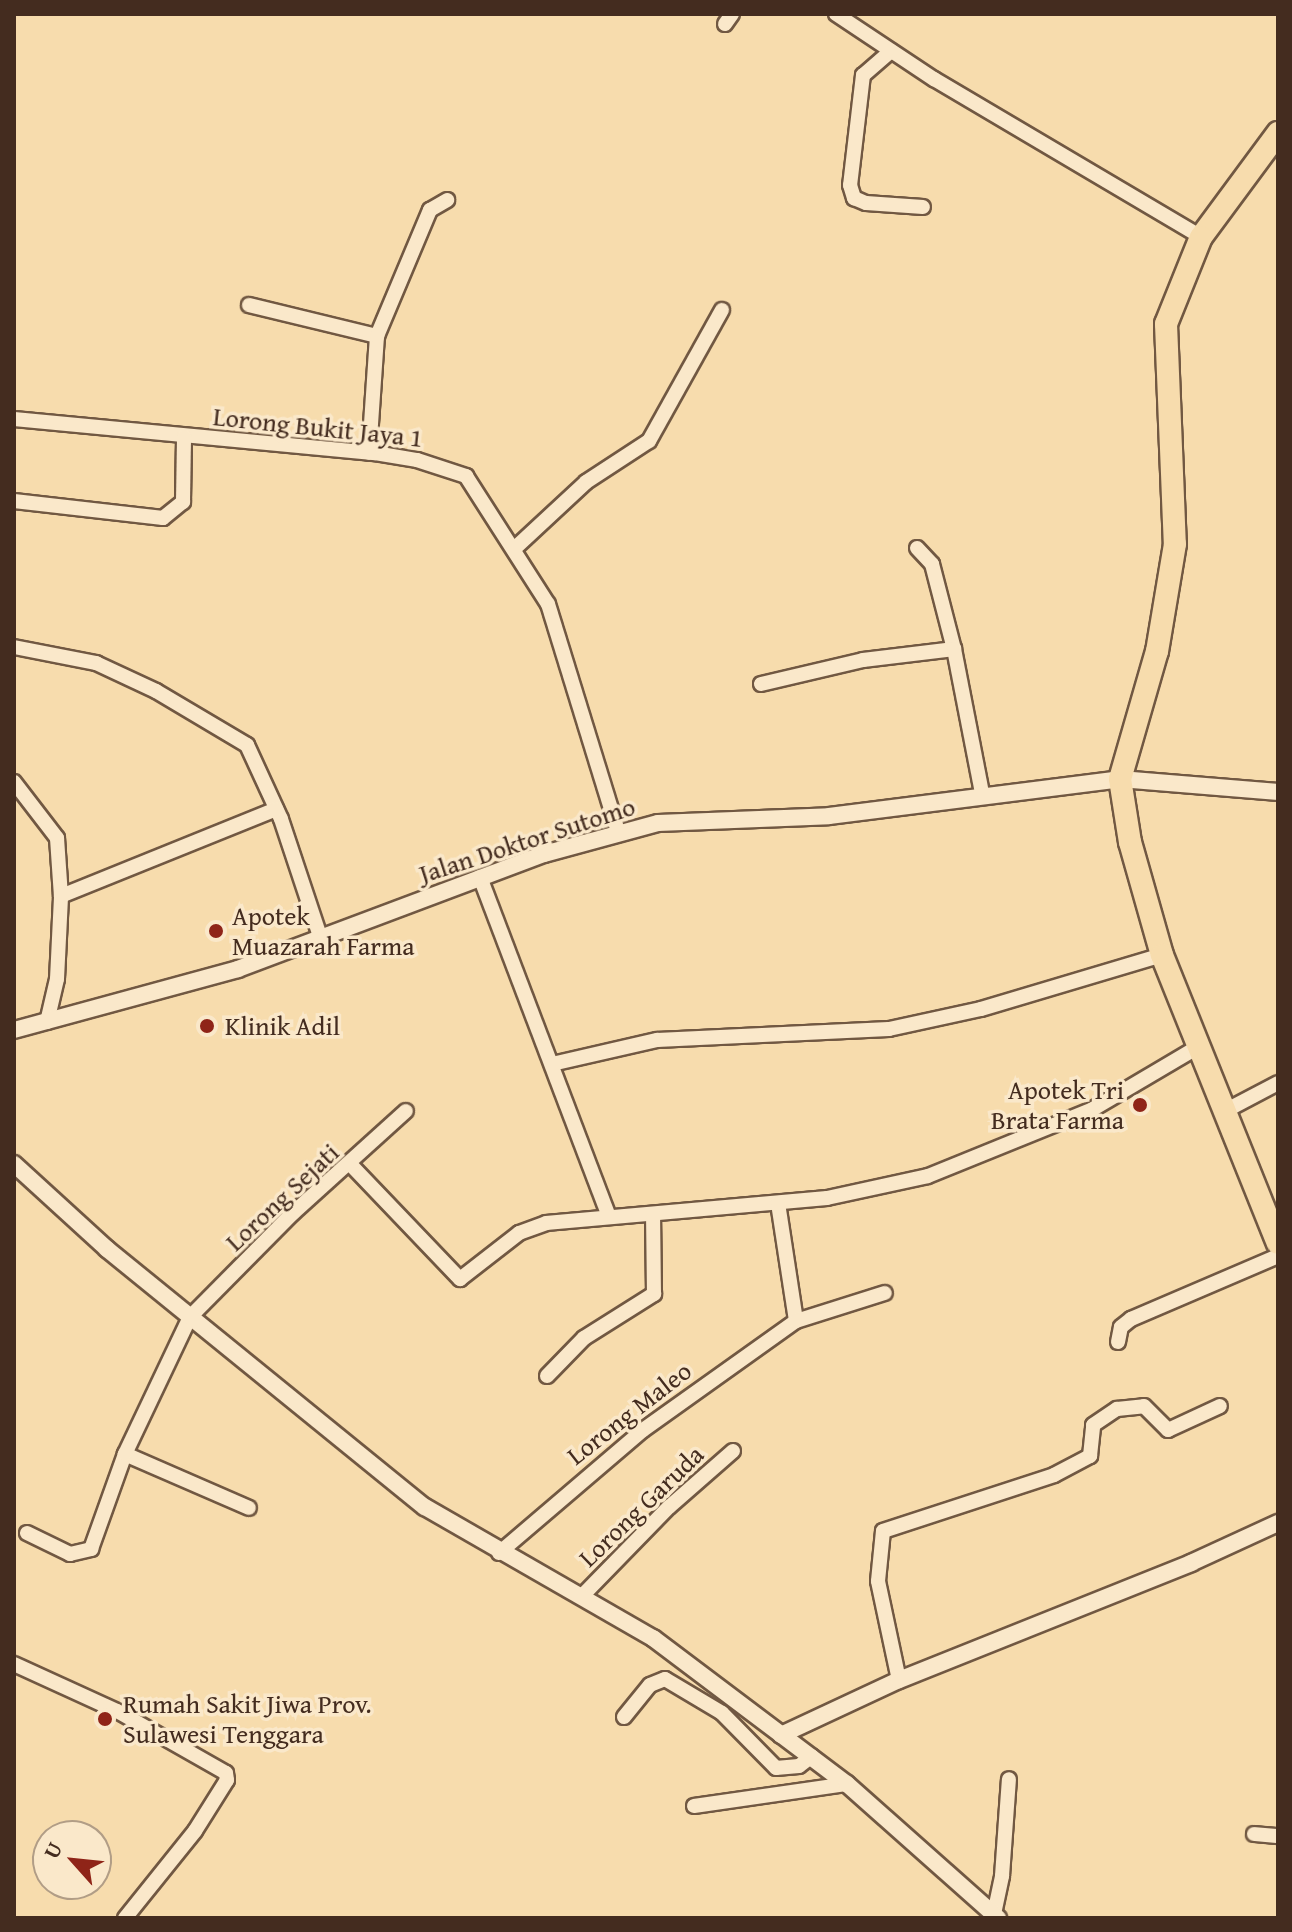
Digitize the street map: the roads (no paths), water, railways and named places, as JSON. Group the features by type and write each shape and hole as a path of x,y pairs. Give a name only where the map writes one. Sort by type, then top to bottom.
{"highway":[{"path":"1278,133 1201,237 1166,324 1175,544 1157,651 1120,779 1130,842 1162,955 1223,1112 1270,1206 1278,1243"}],"street":[{"path":"836,14 891,51 1201,237"},
{"path":"891,51 863,75 850,185 854,198 866,203 923,207"},
{"path":"369,453 377,336 421,227 430,210 447,200"},
{"path":"249,305 377,336"},
{"path":"514,549 586,482 649,441 722,310"},
{"name":"Lorong Bukit Jaya 1","path":"14,419 369,453 417,460 466,476 548,604 562,638 618,831"},
{"path":"14,501 163,518 183,502 184,437"},
{"path":"917,548 932,564 941,591 982,793"},
{"path":"14,647 96,663 156,691 247,745 276,809 321,939"},
{"path":"761,684 863,660 954,649"},
{"name":"Jalan Doktor Sutomo","path":"14,1030 238,969 480,877 618,831 658,823 829,816 982,793 1120,779 1278,792"},
{"path":"14,782 57,838 61,896 57,979 47,1022"},
{"path":"61,896 276,809"},
{"path":"480,877 609,1216"},
{"path":"552,1064 657,1040 889,1029 981,1009 1162,955"},
{"path":"351,1165 460,1279 519,1233 546,1223 778,1203 860,1192 928,1176 1093,1109 1196,1048"},
{"path":"1223,1112 1278,1083"},
{"name":"Lorong Sejati","path":"27,1533 70,1554 91,1549 125,1454 190,1317 323,1184 351,1165 406,1111"},
{"path":"14,1164 190,1317 425,1507 499,1553 583,1595 653,1638 847,1784 996,1916"},
{"path":"778,1203 796,1321"},
{"path":"547,1376 584,1338 654,1294 653,1214"},
{"path":"1118,1342 1121,1327 1131,1319 1278,1256"},
{"name":"Lorong Maleo","path":"499,1553 643,1430 796,1321 885,1293"},
{"path":"899,1680 878,1581 883,1531 1054,1475 1090,1456 1093,1425 1117,1409 1144,1406 1168,1430 1220,1406"},
{"name":"Lorong Garuda","path":"583,1595 669,1507 733,1451"},
{"path":"125,1454 249,1508"},
{"path":"781,1735 899,1680 1191,1563 1278,1523"},
{"path":"14,1664 117,1711 226,1773 227,1780 195,1831 125,1918"},
{"path":"624,1717 650,1685 665,1679 722,1713 776,1768 799,1766 812,1756"},
{"path":"996,1916 1009,1779"},
{"path":"694,1806 847,1784"},
{"path":"1254,1834 1278,1836"}],"place":[{"name":"Apotek Muazarah Farma","path":"216,931"},
{"name":"Klinik Adil","path":"207,1026"},
{"name":"Apotek Tri Brata Farma","path":"1140,1105"},
{"name":"Rumah Sakit Jiwa Prov. Sulawesi Tenggara","path":"105,1719"}]}
